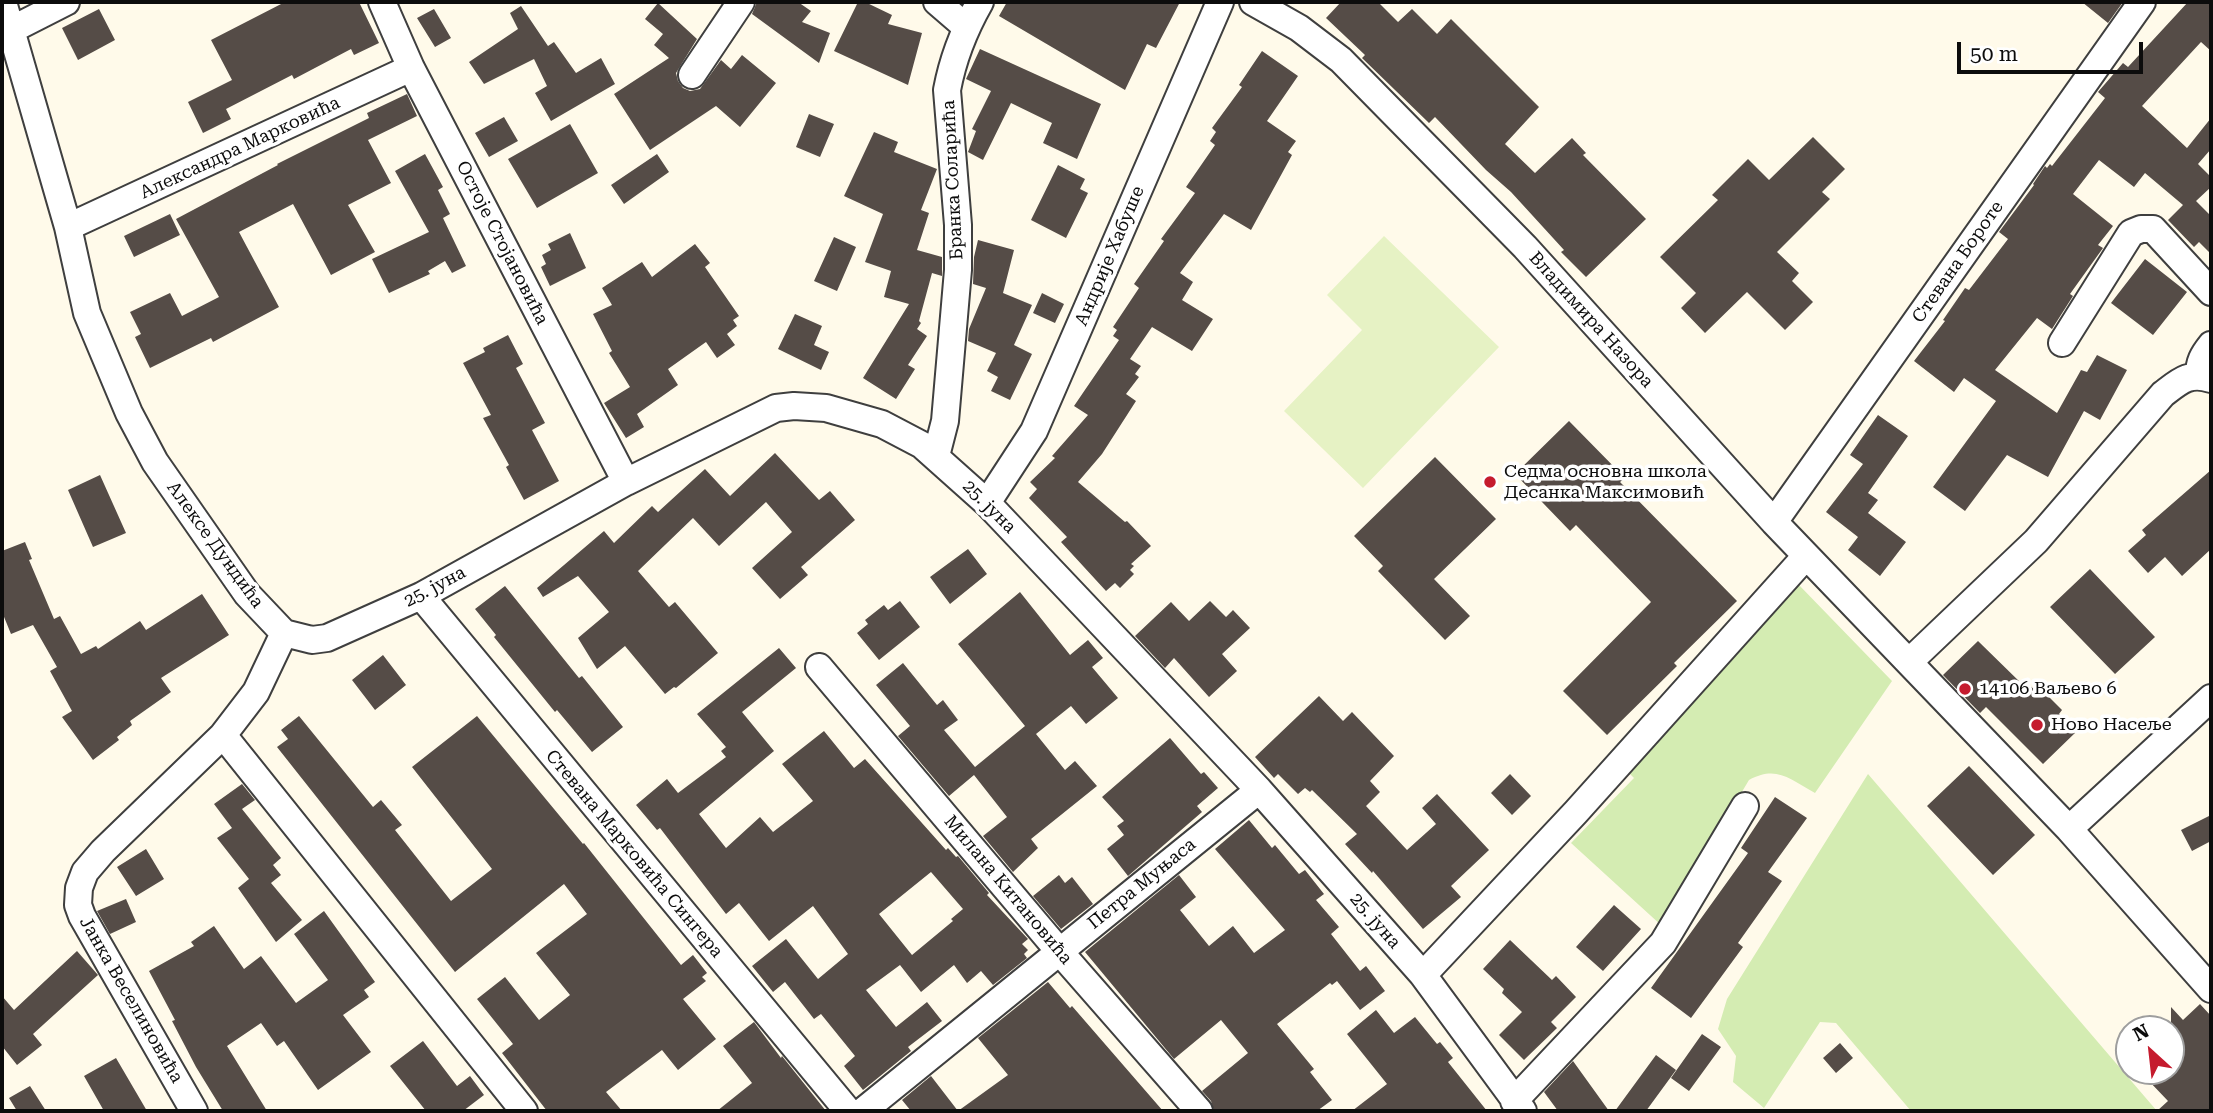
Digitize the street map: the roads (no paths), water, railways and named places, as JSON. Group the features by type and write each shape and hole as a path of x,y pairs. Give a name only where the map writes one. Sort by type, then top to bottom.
{"street":[{"name":"Алексе Дундића","path":"3,2 68,227 88,313 129,413 155,462 247,594 284,633"},
{"path":"11,30 66,2"},
{"name":"Остоје Стојановића","path":"382,2 411,68 626,482"},
{"path":"692,75 741,2"},
{"path":"937,2 966,27"},
{"name":"Бранка Соларића","path":"936,456 945,421 958,270 958,225 947,90 951,68 966,27 980,2"},
{"name":"Андрије Хабуше","path":"987,503 1034,431 1220,2"},
{"name":"Владимира Назора","path":"1253,2 1299,28 1341,60 1525,247 1774,522 2069,829 2211,989"},
{"name":"Стевана Бороте","path":"1774,522 2142,2"},
{"name":"Александра Марковића","path":"68,227 411,68"},
{"path":"2062,343 2131,233 2141,229 2153,229 2211,292"},
{"path":"1909,662 2036,541 2163,394 2184,379 2205,377 2199,366 2211,345"},
{"name":"25. јуна","path":"284,633 312,640 327,638 421,597 626,482 776,408 826,408 881,424 907,436 936,456 987,503 1259,790 1423,975 1518,1106 1663,943 1745,806"},
{"path":"1423,975 1576,812 1806,556"},
{"name":"Стевана Марковића Сингера","path":"421,597 848,1111"},
{"path":"284,633 256,692 223,735 524,1111"},
{"name":"Милана Китановића","path":"819,667 1059,951 1199,1111"},
{"path":"2069,829 2211,698"},
{"name":"Јанка Веселиновића","path":"194,1111 78,905 79,888 85,872 103,850 223,735"},
{"name":"Петра Муњаса","path":"863,1111 1259,790"}],"place":[{"name":"Седма основна школа Десанка Максимовић","path":"1490,482"},
{"name":"14106 Ваљево 6","path":"1965,689"},
{"name":"Ново Насеље","path":"2037,725"}]}
